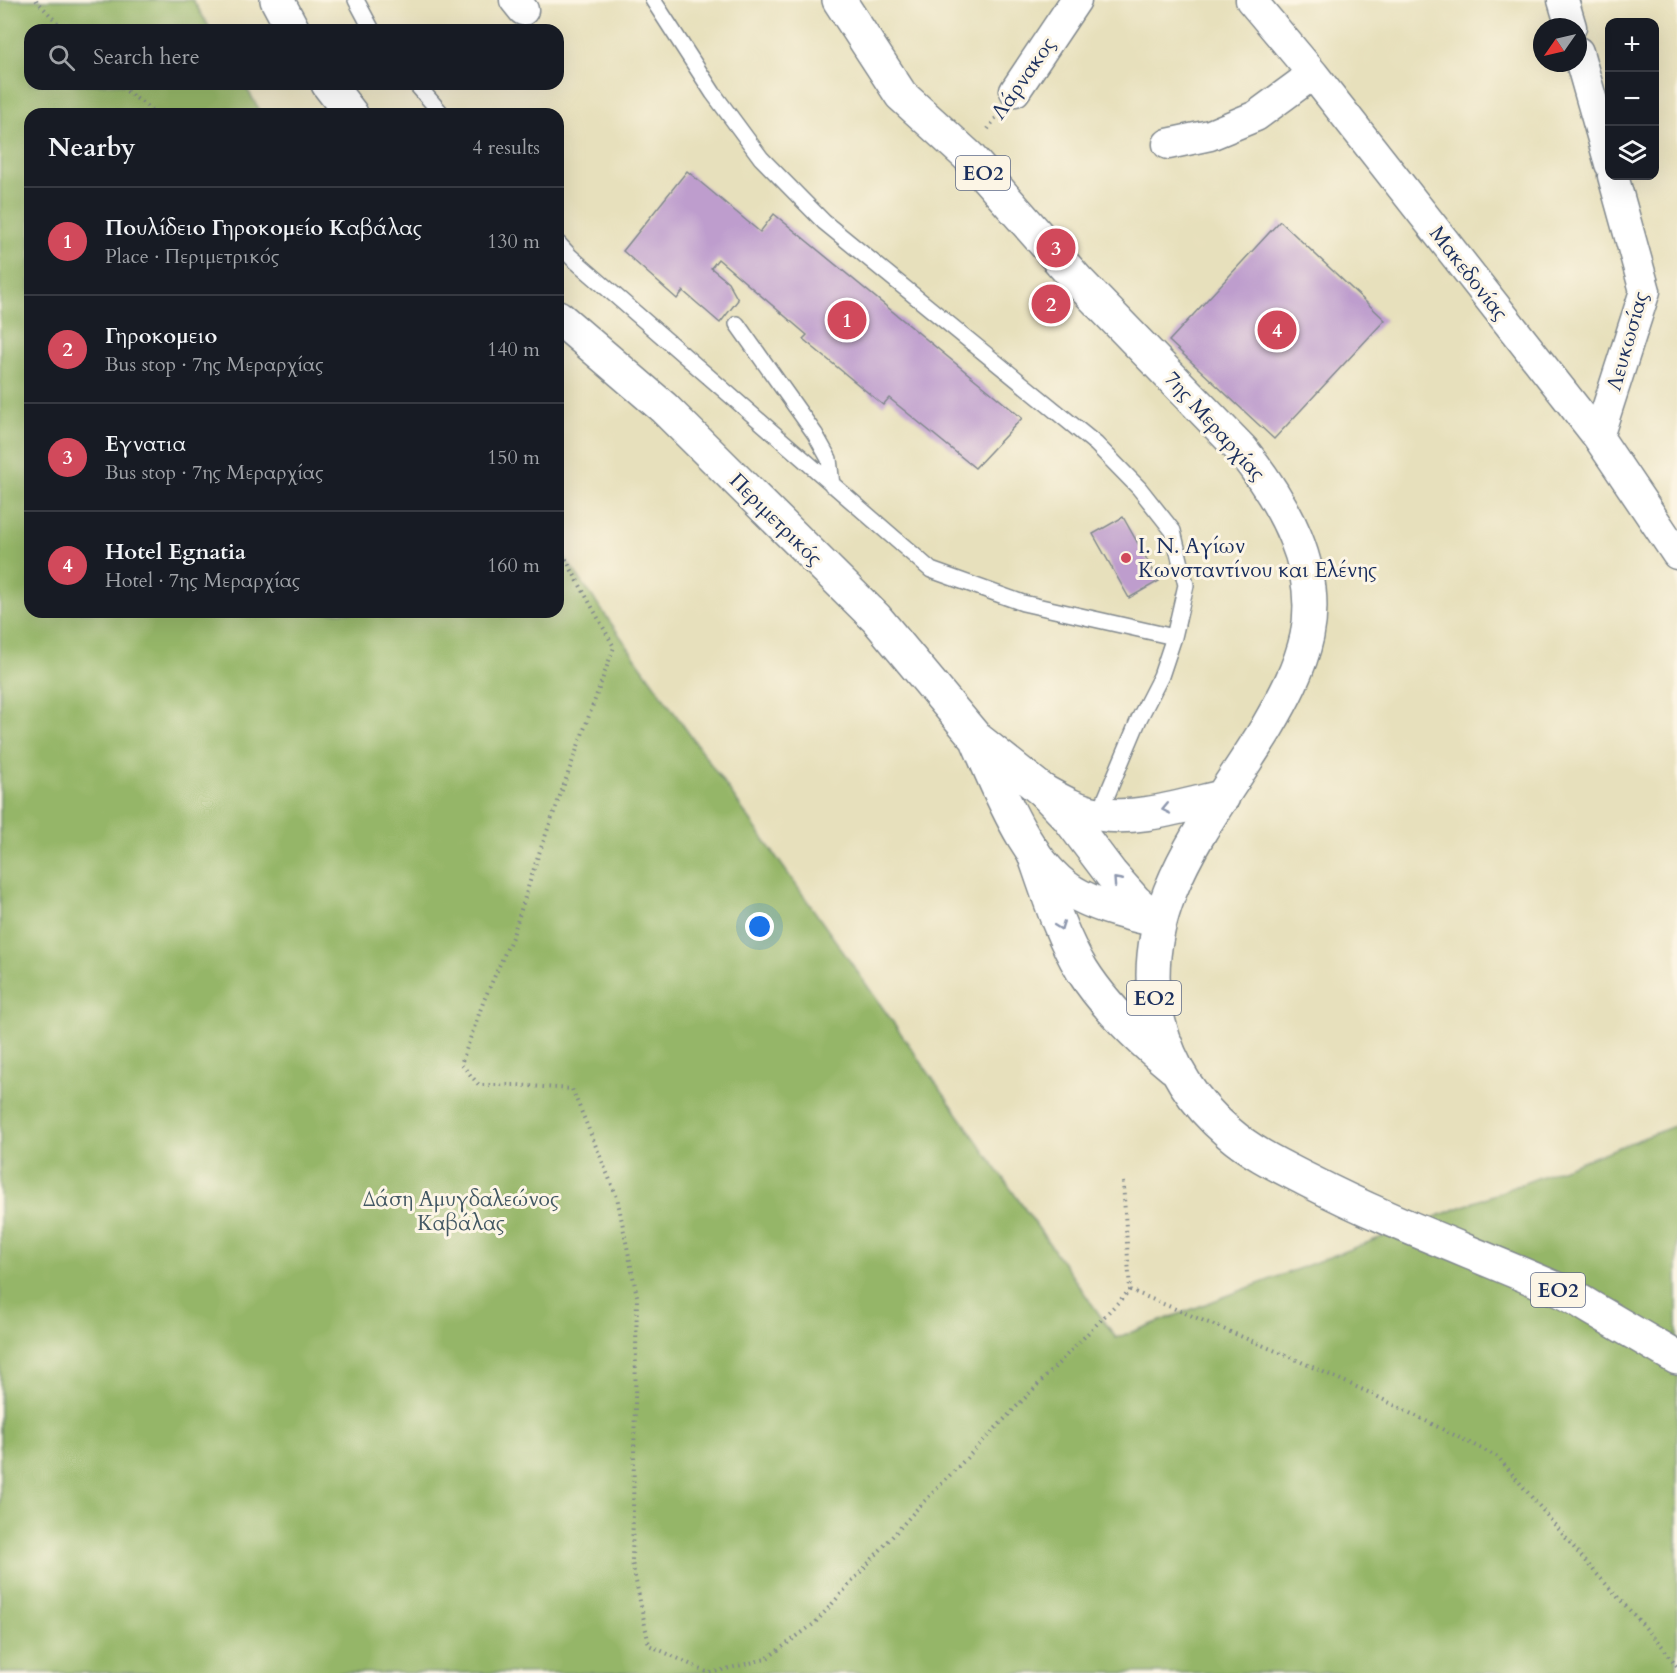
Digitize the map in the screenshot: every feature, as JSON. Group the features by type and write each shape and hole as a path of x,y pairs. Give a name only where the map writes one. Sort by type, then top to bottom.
{"main road":[{"path":"277,0 290,24"},
{"name":"7ης Μεραρχίας","path":"839,0 902,95 968,156 1077,280 1242,450 1271,489 1295,534 1304,566 1309,600 1307,635 1297,668 1284,699 1197,836 1176,877 1159,921 1152,973 1155,1008 1164,1042 1177,1071 1202,1107 1232,1136 1280,1166 1343,1199 1565,1293 1677,1358"},
{"path":"333,90 346,108"},
{"name":"Περιμετρικός","path":"564,321 664,408 876,618 976,738 1043,791 1068,818 1135,901 1159,921"},
{"name":"Περιμετρικός","path":"976,738 1011,817 1033,851 1055,876 1078,895 1106,908 1159,921"},
{"path":"1043,791 1071,806 1099,814 1126,815 1158,811 1223,797"},
{"path":"1033,851 1064,936 1082,970 1108,1006 1144,1043 1177,1071"}],"street":[{"name":"Λάρνακος","path":"1015,91 1076,0"},
{"name":"Μακεδονίας","path":"1251,0 1313,74 1598,437 1677,554"},
{"path":"1563,0 1568,18"},
{"path":"1584,72 1605,146"},
{"path":"1168,144 1210,135 1256,116 1313,74"},
{"name":"Λευκωσίας","path":"1598,437 1645,291 1614,180"}],"lane":[{"path":"356,0 369,24"},
{"path":"652,0 713,93 761,158 824,222 1096,444 1146,497 1173,531 1186,585 1174,637 1161,676 1139,719 1099,814"},
{"path":"421,90 437,108"},
{"path":"564,249 931,570 1023,603 1174,637"},
{"path":"737,324 815,434 829,459 832,485"}],"path":[{"path":"36,0 58,24"},
{"path":"125,90 149,108"},
{"name":"Λάρνακος","path":"968,156 1015,91"},
{"path":"564,556 614,647 537,859 513,935 484,1000 462,1064 479,1085 572,1089 617,1197 636,1296 632,1562 648,1645 710,1673 766,1659 814,1623 916,1510 1130,1290 1123,1182"},
{"path":"1130,1290 1372,1394 1498,1457 1677,1666"}],"green space":[{"name":"Δάση Αμυγδαλεώνος Καβάλας","path":"0,0 193,0 207,24 24,24 24,90 248,90 258,108 24,108 24,618 564,618 564,556 1116,1338 1677,1125 1677,1673 0,1673"}],"building":[{"path":"687,171 760,232 774,214 1022,418 975,468 889,398 883,405 803,339 807,335 718,259 711,268 728,282 738,300 720,323 683,291 677,299 623,251"},
{"path":"1280,221 1385,320 1274,439 1169,341"},
{"name":"Ι. Ν. Αγίων Κωνσταντίνου και Ελένης","path":"1123,517 1159,581 1129,598 1093,534"}],"place":[{"name":"Εγνατια","path":"1056,248"},
{"name":"Γηροκομειο","path":"1051,304"},
{"name":"Πουλίδειο Γηροκομείο Καβάλας","path":"847,320"},
{"name":"Hotel Egnatia","path":"1277,330"},
{"name":"Ι. Ν. Αγίων Κωνσταντίνου και Ελένης","path":"1126,558"}]}
